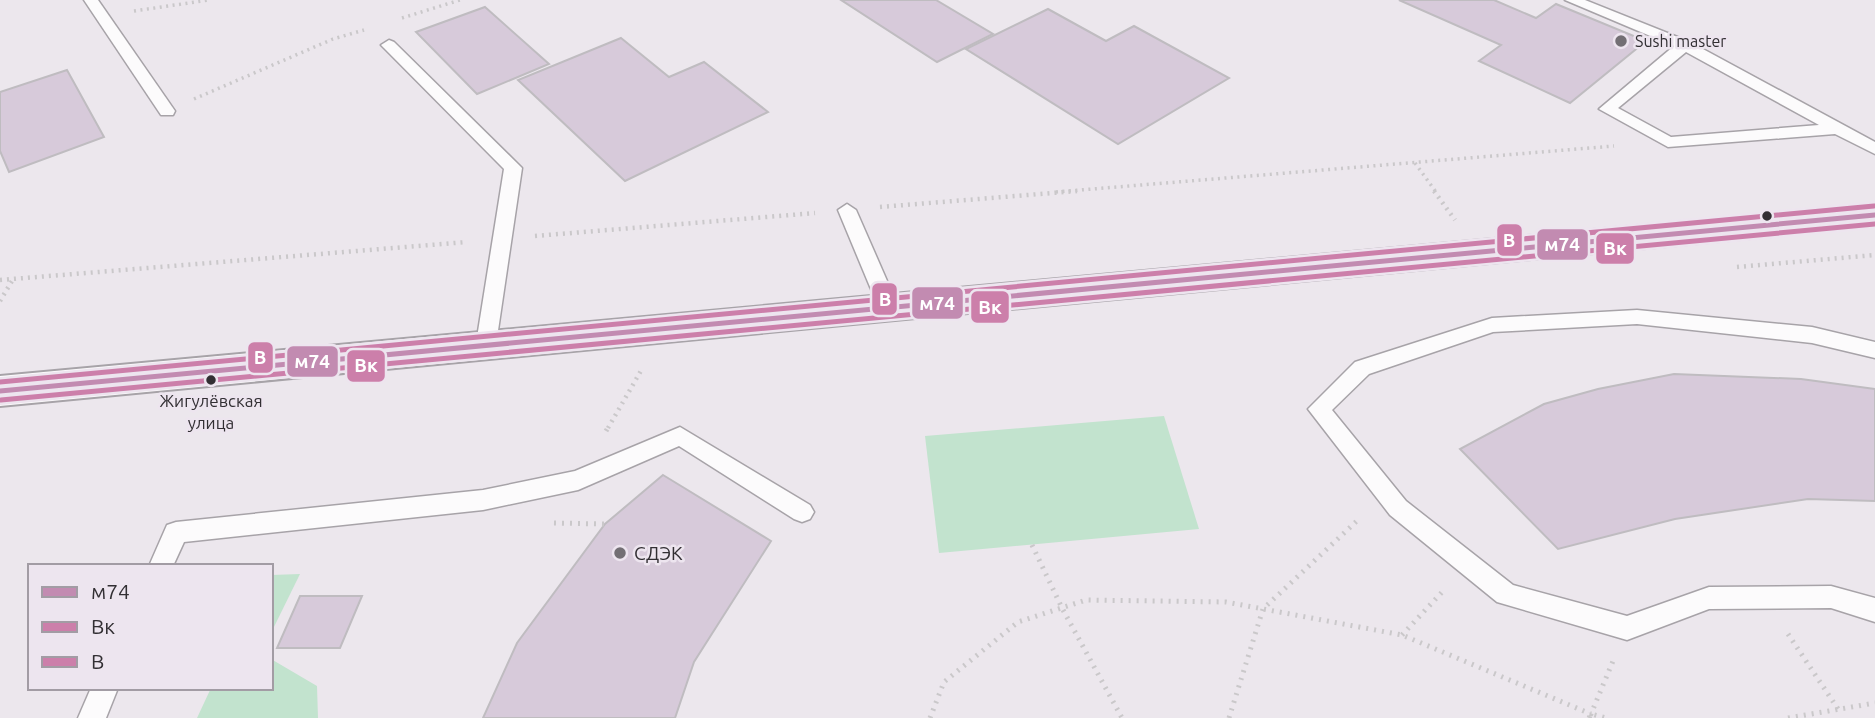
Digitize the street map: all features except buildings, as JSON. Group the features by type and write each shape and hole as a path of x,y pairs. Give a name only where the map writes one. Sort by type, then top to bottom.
{"street":[{"path":"0,391 1875,215"}],"lane":[{"path":"91,0 167,111"},
{"path":"1572,0 1685,45 1875,149"},
{"path":"1685,45 1607,108 1668,142 1837,129"},
{"path":"389,46 513,168 486,344"},
{"path":"847,210 888,306"},
{"path":"1875,350 1812,335 1637,317 1492,325 1362,368 1319,409 1398,508 1506,594 1627,628 1709,598 1831,597 1875,610"},
{"path":"162,564 176,532 483,500 578,480 680,436 802,512"},
{"path":"92,718 104,690"}],"path":[{"path":"102,16 209,0"},
{"path":"393,21 460,0"},
{"path":"167,111 334,39 370,28"},
{"path":"1724,269 1875,255"},
{"path":"0,301 12,280"},
{"path":"578,480 644,366"},
{"path":"1229,718 1263,609 1386,493"},
{"path":"1032,545 1062,608 1122,718"},
{"path":"1402,635 1468,564"},
{"path":"1764,598 1838,709"},
{"path":"930,718 944,682 1018,622 1086,600 1226,602 1402,635 1590,716 1605,718"},
{"path":"1590,716 1627,628"},
{"path":"1788,718 1875,703"}],"green space":[{"path":"1164,416 1199,529 939,553 925,436"},
{"path":"300,574 273,629 273,575"},
{"path":"273,660 317,686 318,718 197,718 210,690 273,690"}],"transit line":[{"name":"В","path":"0,382 1874,206"},
{"name":"м74","path":"0,391 1875,215"},
{"name":"Вк","path":"1,400 1875,224"}],"place":[{"name":"Sushi master","path":"1621,41"},
{"name":"Жигулёвская улица","path":"211,380"},
{"name":"СДЭК","path":"620,553"}]}
